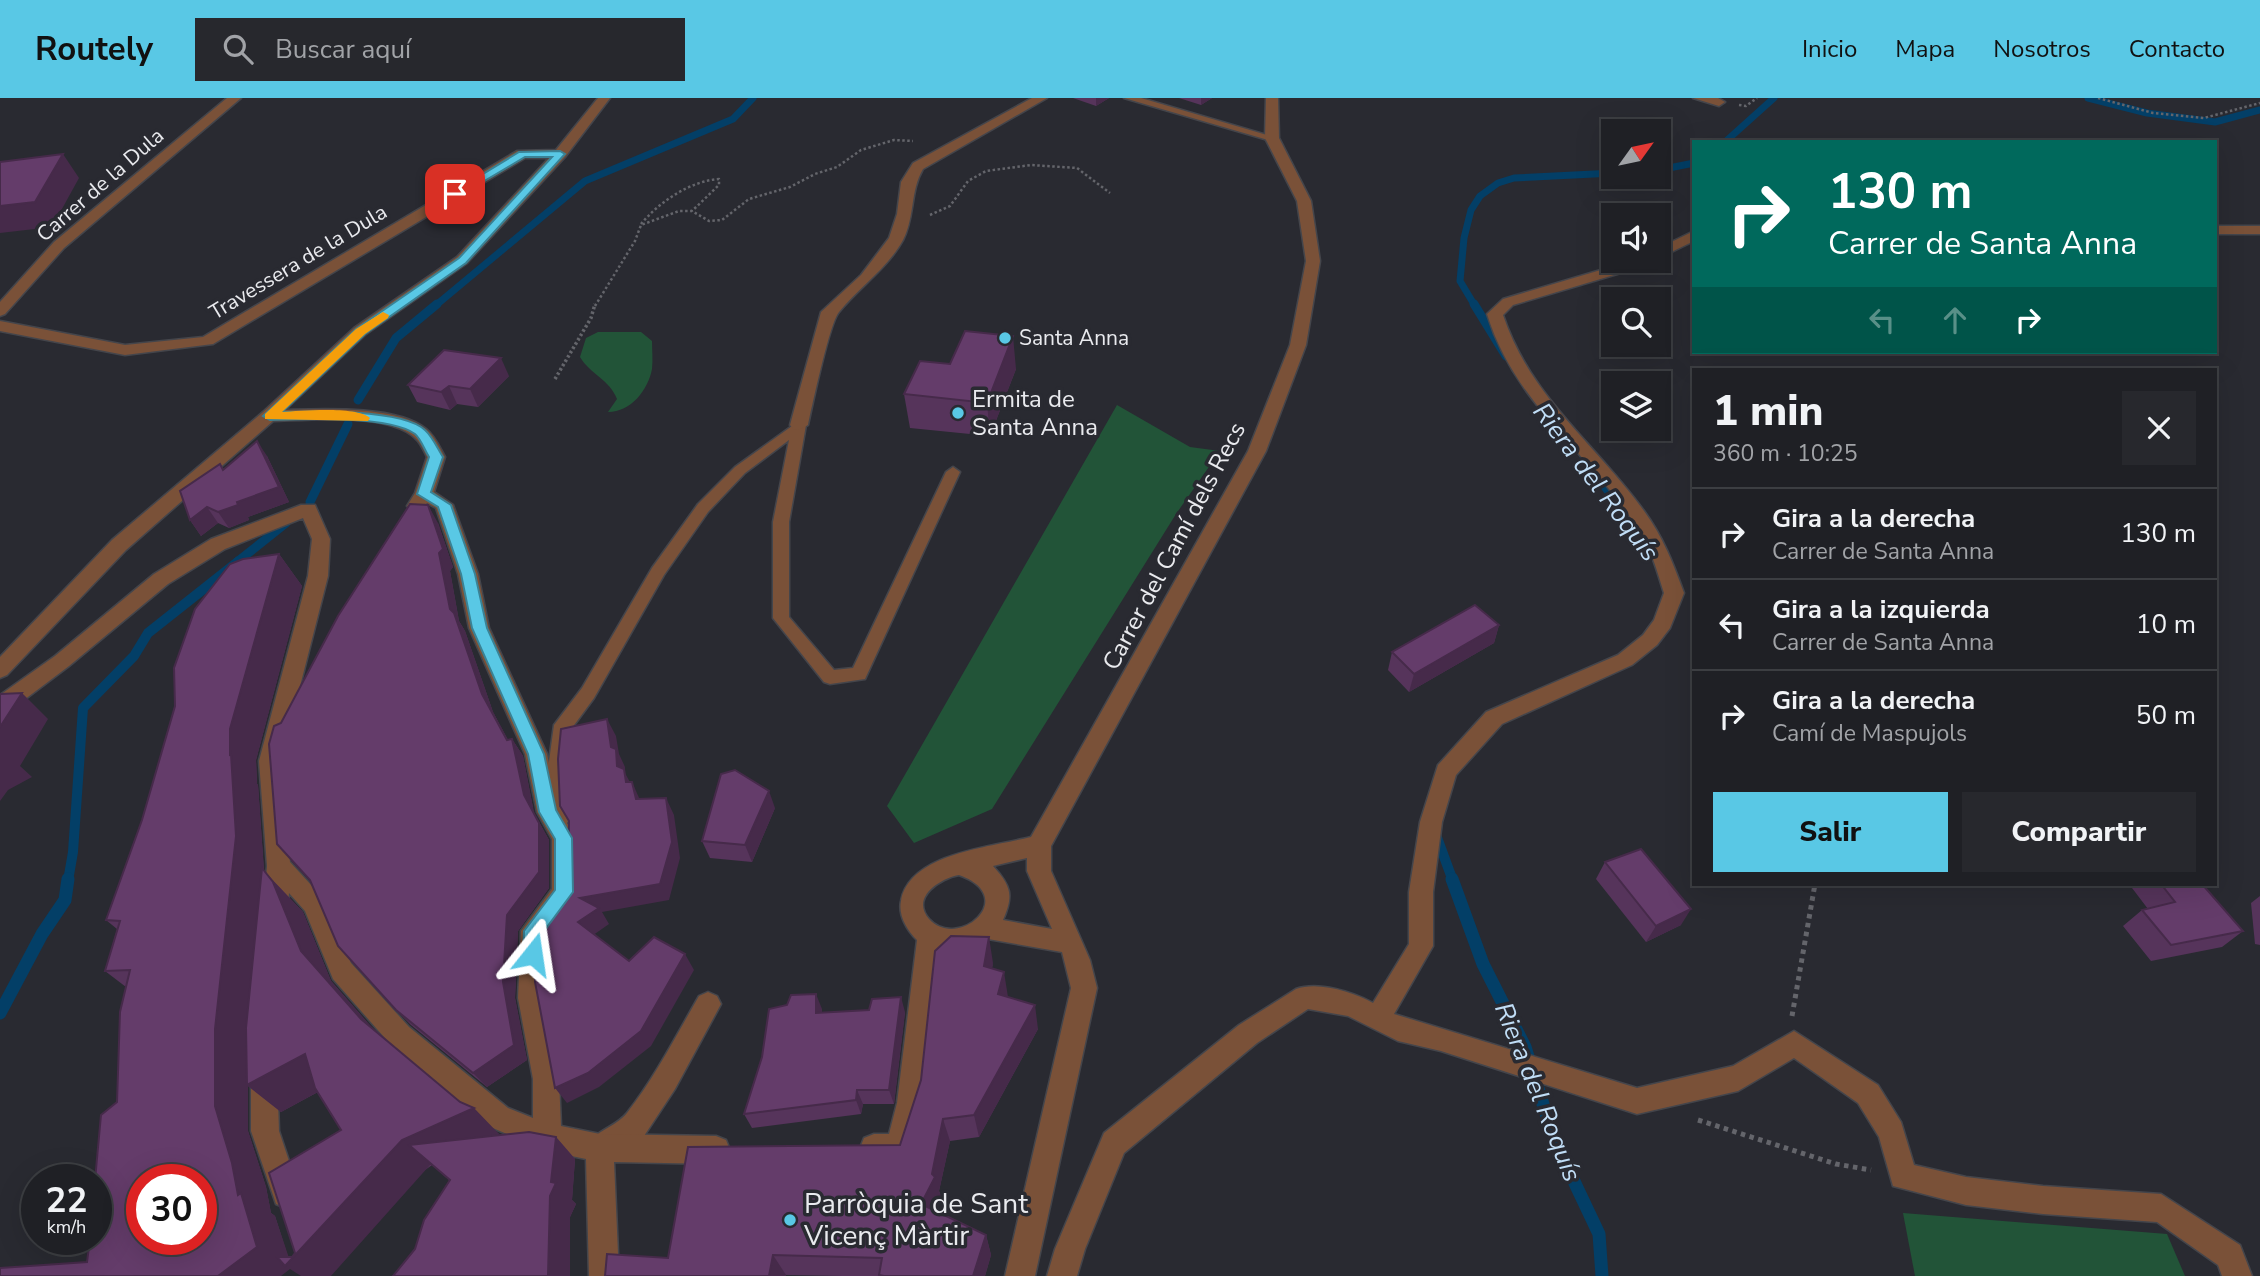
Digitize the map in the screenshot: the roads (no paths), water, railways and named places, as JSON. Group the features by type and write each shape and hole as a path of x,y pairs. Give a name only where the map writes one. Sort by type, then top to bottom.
{"street":[{"name":"Carrer de la Dula","path":"0,311 59,245 235,98"},
{"path":"0,670 119,545 270,416 360,331 463,260 560,154 604,98"},
{"path":"799,425 829,312 866,278 896,239 904,214 908,182 918,166 1041,98"},
{"name":"Carrer del Camí dels Recs","path":"1039,845 1257,451 1298,345 1313,261 1304,201 1272,138 1272,98"},
{"path":"1699,98 1719,102"},
{"name":"Travessera de la Dula","path":"0,326 125,351 207,341 523,154 560,154"},
{"path":"2217,230 2260,230"},
{"path":"1671,247 1692,236"},
{"path":"1378,1017 1421,946 1421,892 1431,822 1446,771 1494,718 1625,660 1650,640 1663,623 1675,593 1656,543 1620,493 1535,395 1499,335 1495,314 1508,302 1606,273"},
{"path":"270,416 324,414 384,419 420,432 436,457 424,494 402,528"},
{"path":"424,494 444,505 468,574 479,628 536,754 548,812 564,838 564,892 533,931 531,998 546,1079 547,1137"},
{"path":"0,706 62,661 161,579 218,544 309,509 321,539 318,576 270,761 279,866 274,934"},
{"path":"270,761 308,690"},
{"path":"960,865 986,872 999,893 999,905 994,918 972,936 958,940 930,936 921,928 914,917 912,904 922,881 933,872 946,866 960,865 1039,845 1039,871 1075,952 1084,988 1020,1276"},
{"path":"279,866 314,905 342,971 400,1036 498,1117 547,1137 600,1148 747,1150"},
{"path":"985,928 1075,952"},
{"path":"849,1149 898,1147 911,1103 930,936"},
{"path":"1062,1276 1070,1249 1114,1143 1248,1034 1305,997 1352,1005 1398,1029 1441,1039 1637,1101 1738,1078 1794,1043 1868,1094 1891,1132 1903,1176 1966,1191 2043,1200 2161,1208 2230,1255 2237,1276"},
{"path":"600,1148 635,1126 666,1080 708,1004"},
{"path":"265,1042 265,1131 295,1223"},
{"path":"600,1148 604,1276"}],"lane":[{"path":"1129,98 1272,138"},
{"path":"799,425 781,522 782,618 830,677 859,674 953,472"},
{"path":"558,828 556,776 560,730 588,693 658,572 703,508 740,470 799,425"}],"waterway":[{"path":"435,306 585,181 733,119 753,98"},
{"name":"Riera del Roquís","path":"1727,140 1774,98"},
{"name":"Riera del Roquís","path":"2088,98 2147,113 2215,122 2260,110"},
{"name":"Riera del Roquís","path":"1671,168 1692,163"},
{"name":"Riera del Roquís","path":"1475,306 1460,281 1464,238 1471,210 1480,196 1498,183 1514,178 1601,174"},
{"path":"358,400 396,338 437,304"},
{"name":"Riera del Roquís","path":"1474,304 1506,356"},
{"path":"310,502 348,424"},
{"name":"Riera del Roquís","path":"1584,458 1649,546"},
{"path":"237,562 286,523"},
{"path":"68,881 73,852 83,708 134,656 148,633 239,561"},
{"name":"Riera del Roquís","path":"1435,832 1453,881"},
{"path":"0,1013 42,934 65,900 68,879"},
{"name":"Riera del Roquís","path":"1452,879 1483,964 1525,1047 1554,1139 1599,1234 1602,1276"}],"place":[{"name":"Santa Anna","path":"1005,338"},
{"name":"Ermita de Santa Anna","path":"958,413"},
{"name":"Parròquia de Sant Vicenç Màrtir","path":"790,1220"}]}
